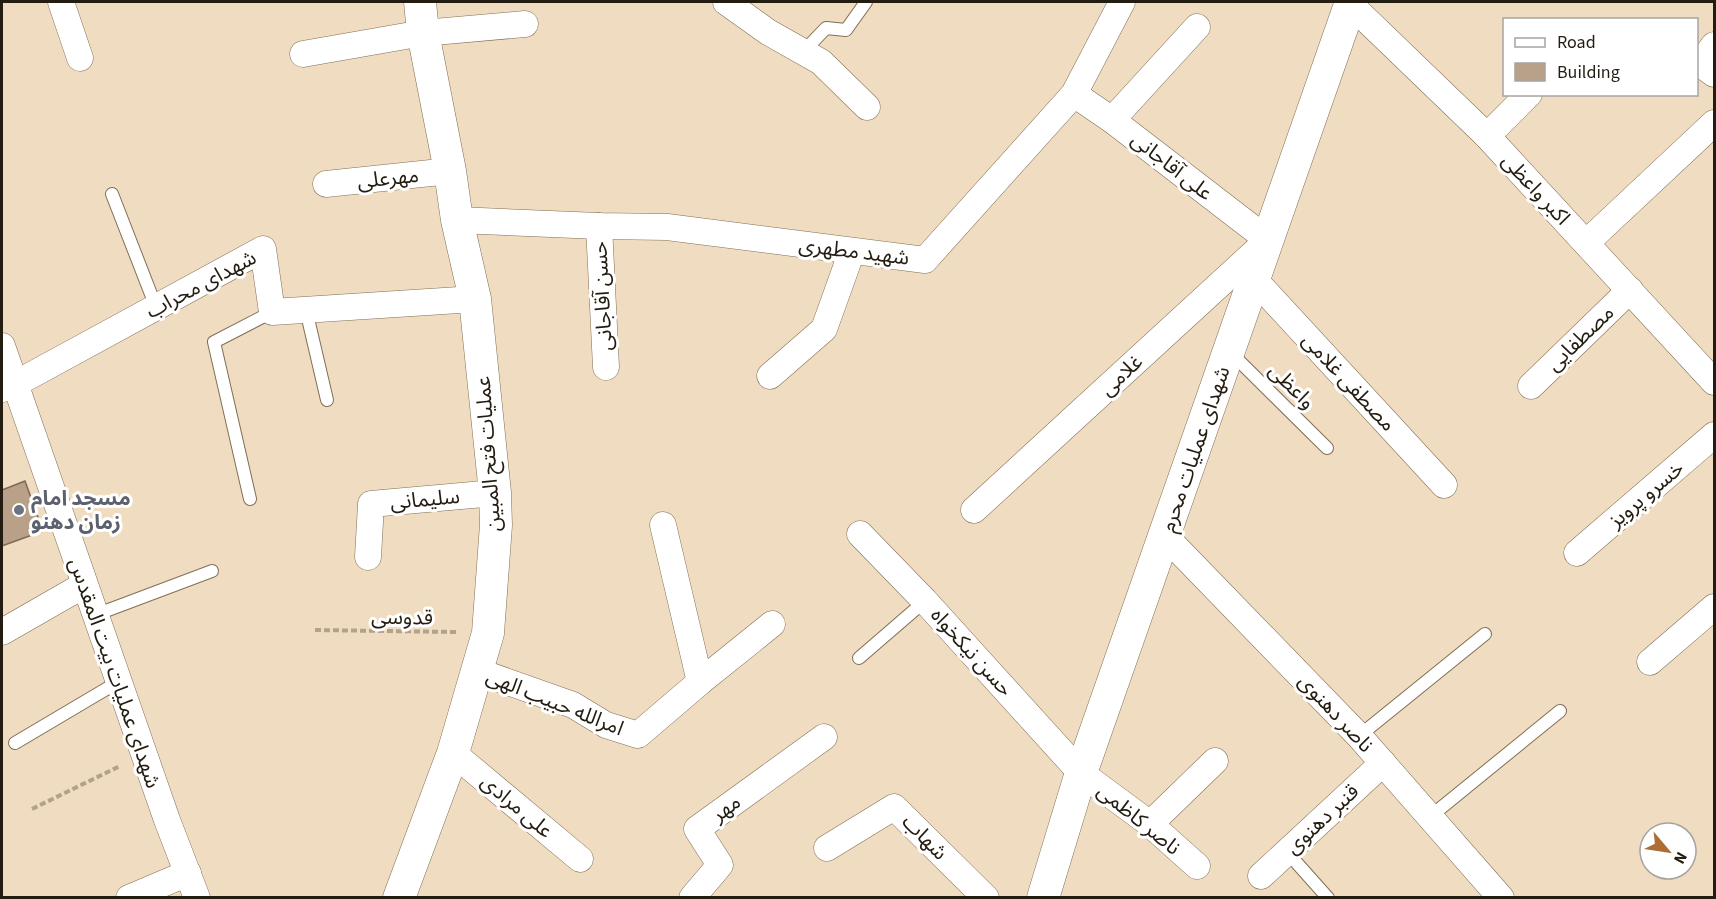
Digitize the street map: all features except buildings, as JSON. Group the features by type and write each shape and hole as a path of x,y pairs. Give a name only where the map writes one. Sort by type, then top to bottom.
{"street":[{"path":"61,2 80,58"},
{"name":"عملیات فتح المبین","path":"400,897 453,753 488,633 496,525 495,493 475,300 457,220 450,171 423,33 420,2"},
{"path":"726,2 768,33 821,62 867,107"},
{"name":"شهید مطهری","path":"457,220 668,227 925,260 1074,94 1122,2"},
{"name":"اکبر واعظی","path":"1350,3 1487,136 1714,382"},
{"name":"شهدای عملیات محرم","path":"1043,897 1081,773 1350,3"},
{"path":"303,54 423,33 525,24"},
{"path":"1112,120 1197,27"},
{"path":"1714,45 1700,64 1714,74"},
{"name":"علی آقاجانی","path":"1074,94 1112,120 1268,240"},
{"path":"1487,136 1527,96"},
{"path":"1586,243 1714,123"},
{"name":"مهرعلی","path":"326,184 450,171"},
{"name":"حسن آقاجانی","path":"599,226 606,367"},
{"name":"غلامی","path":"974,510 1268,240"},
{"name":"شهدای محراب","path":"8,387 263,249 272,312"},
{"path":"770,376 824,329 852,250"},
{"name":"مصطفی غلامی","path":"1254,279 1444,485"},
{"name":"مصطفایی","path":"1531,386 1630,290"},
{"path":"272,312 475,300"},
{"name":"شهدای عملیات بیت المقدس","path":"2,346 8,387 84,585 197,897"},
{"name":"خسرو پرویز","path":"1577,553 1714,435"},
{"name":"سلیمانی","path":"368,557 371,504 495,493"},
{"path":"663,525 699,682"},
{"name":"حسن نیکخواه","path":"860,534 925,601 1081,773"},
{"name":"ناصر دهنوی","path":"1164,535 1359,736 1501,897"},
{"path":"2,632 84,585"},
{"path":"1650,662 1714,607"},
{"name":"امرالله حبیب الهی","path":"477,671 573,705 606,725 638,735 699,682 772,624"},
{"name":"مهر","path":"692,897 720,865 697,829 824,737"},
{"name":"علی مرادی","path":"453,753 580,859"},
{"path":"1150,824 1215,762"},
{"name":"قنبر دهنوی","path":"1261,876 1383,763"},
{"name":"ناصر کاظمی","path":"1081,773 1150,824 1197,866"},
{"name":"شهاب","path":"827,848 894,807 986,897"},
{"path":"129,897 188,873"}],"lane":[{"path":"803,52 826,28 846,30 866,2"},
{"path":"112,194 156,307"},
{"path":"306,310 327,400"},
{"path":"250,499 214,342 272,312"},
{"name":"واعظی","path":"1229,351 1327,448"},
{"path":"95,615 212,571"},
{"path":"859,658 925,601"},
{"path":"1359,736 1485,634"},
{"path":"15,743 118,682"},
{"path":"1431,816 1560,711"},
{"path":"1287,852 1328,897"}],"path":[{"name":"قدوسی","path":"315,630 488,633"},
{"path":"32,809 144,754"}],"place":[{"name":"مسجد امام زمان دهنو","path":"19,510"}]}
